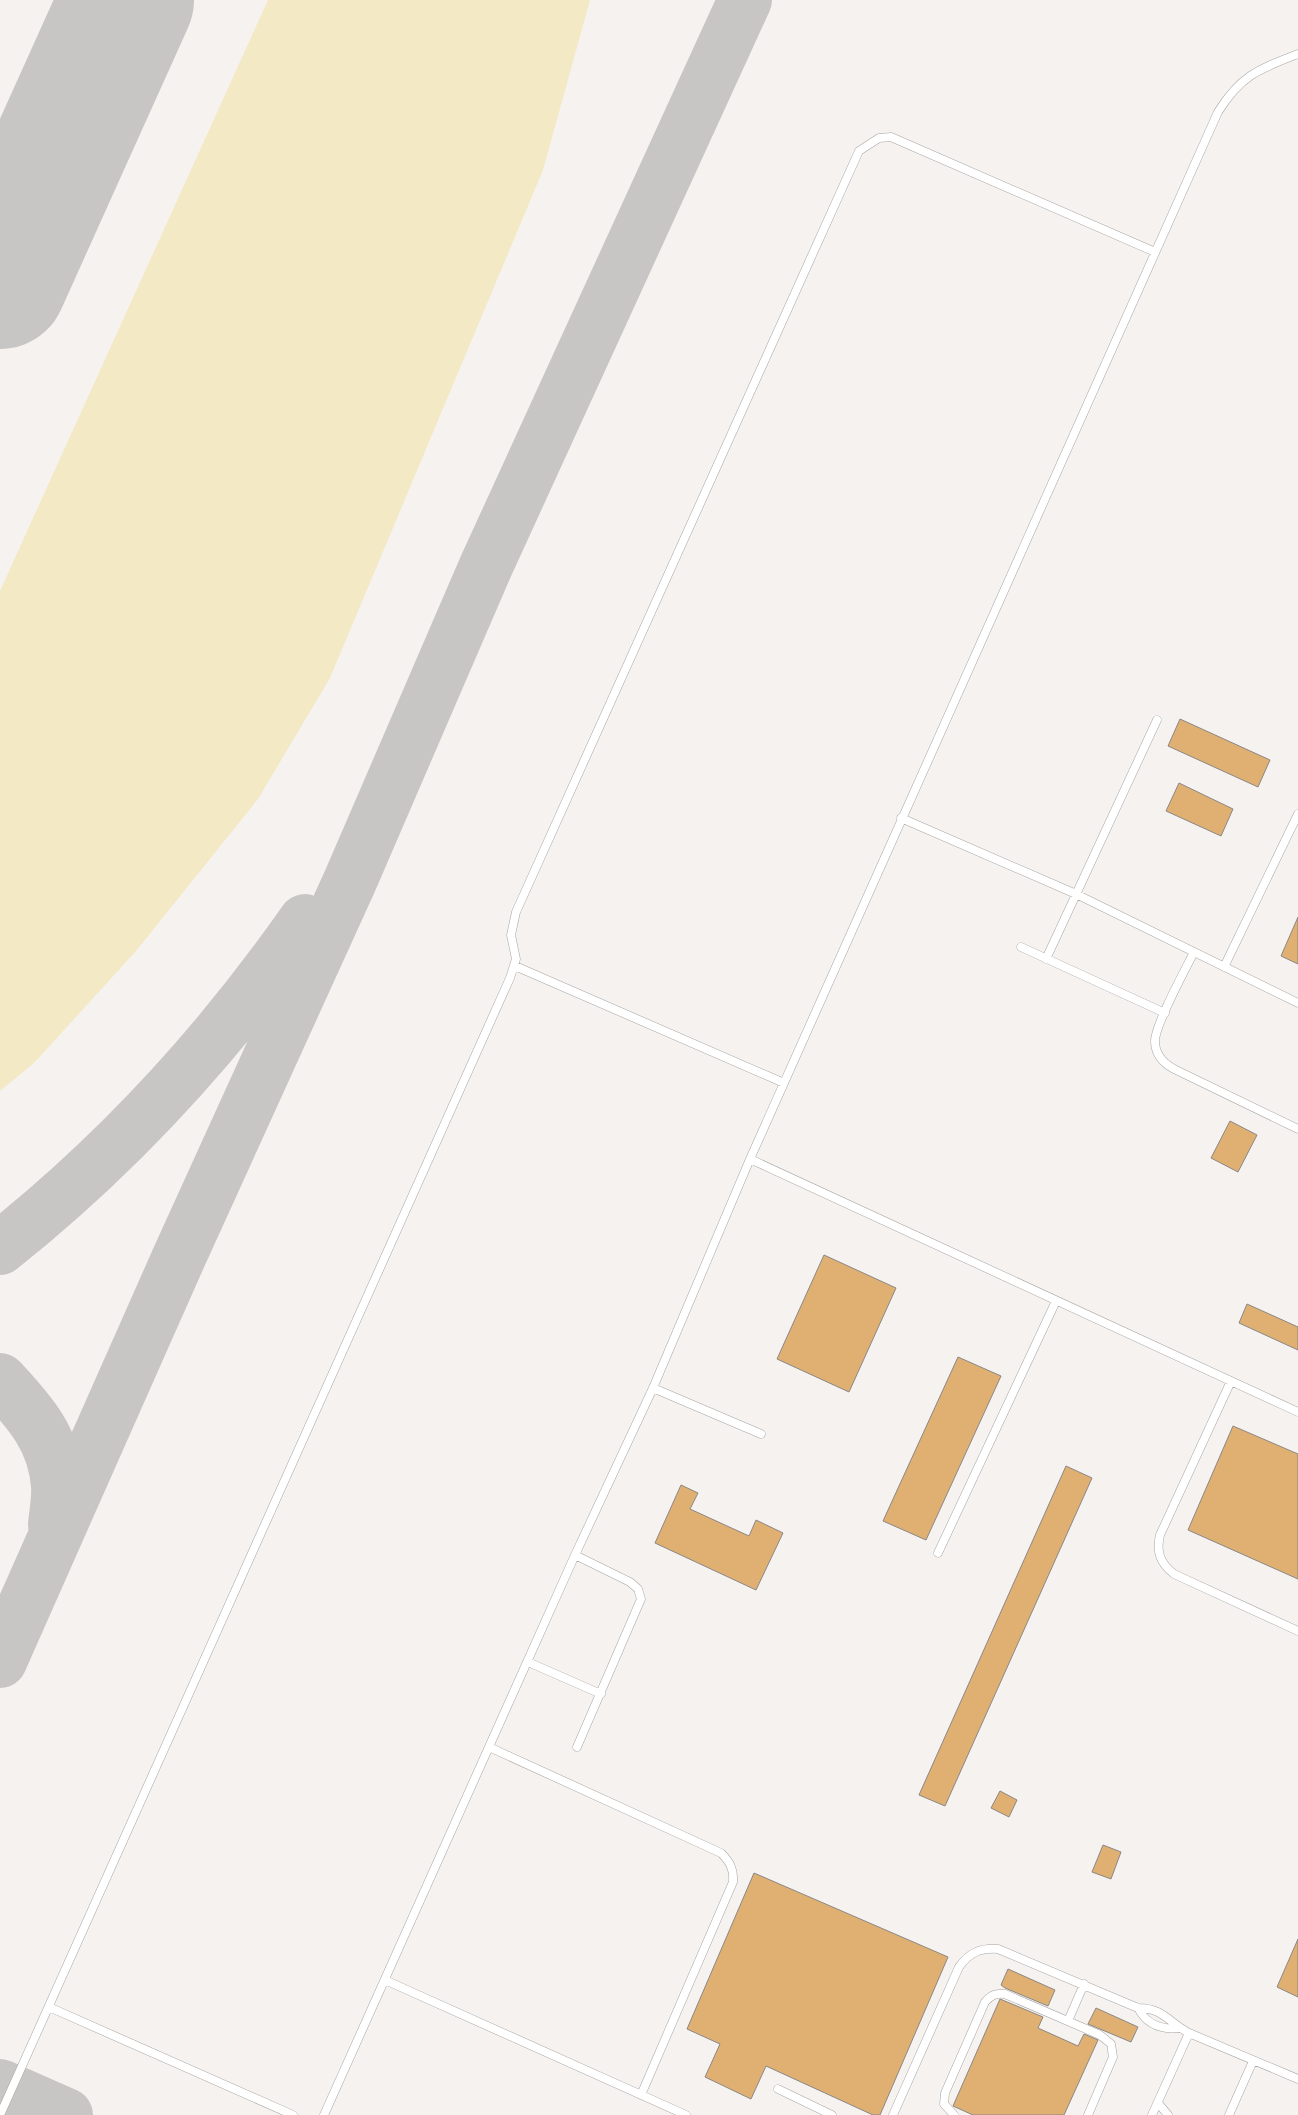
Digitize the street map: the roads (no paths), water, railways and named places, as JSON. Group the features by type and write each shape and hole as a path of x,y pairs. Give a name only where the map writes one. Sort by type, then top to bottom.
{"lane":[{"path":"324,2115 575,1555 653,1388 750,1159 1218,112 1240,83 1258,69 1298,54"},
{"path":"0,2115 515,966 511,935 516,912 859,151 879,138 891,137 1155,252"},
{"path":"1046,959 1157,720"},
{"path":"1224,967 1298,814"},
{"path":"901,818 1076,894 1298,1003"},
{"path":"1020,947 1165,1013"},
{"path":"1194,952 1165,1013 1155,1041 1156,1050 1166,1065 1298,1129"},
{"path":"515,966 784,1083"},
{"path":"750,1159 1298,1412"},
{"path":"938,1553 1056,1301"},
{"path":"1231,1381 1160,1535 1157,1546 1159,1557 1165,1567 1174,1574 1298,1631"},
{"path":"653,1388 761,1434"},
{"path":"575,1555 630,1582 638,1589 641,1599 577,1747"},
{"path":"528,1662 601,1694"},
{"path":"489,1747 721,1853 729,1861 734,1872 733,1882 641,2095"},
{"path":"893,2115 959,1967 969,1954 985,1948 998,1949 1138,2008 1151,2008 1170,2018 1179,2028 1189,2033 1298,2079"},
{"path":"385,1980 686,2115"},
{"path":"1068,2021 1084,1984"},
{"path":"954,2115 947,2110 944,2104 945,2093 989,1998 994,1994 1005,1994 1106,2038 1113,2050 1113,2057 1088,2115"},
{"path":"49,2007 293,2115"},
{"path":"1138,2008 1144,2020 1164,2030 1179,2028"},
{"path":"1152,2115 1189,2033"},
{"path":"1229,2115 1253,2061"},
{"path":"778,2089 832,2115"},
{"path":"1158,2103 1168,2115"}]}
